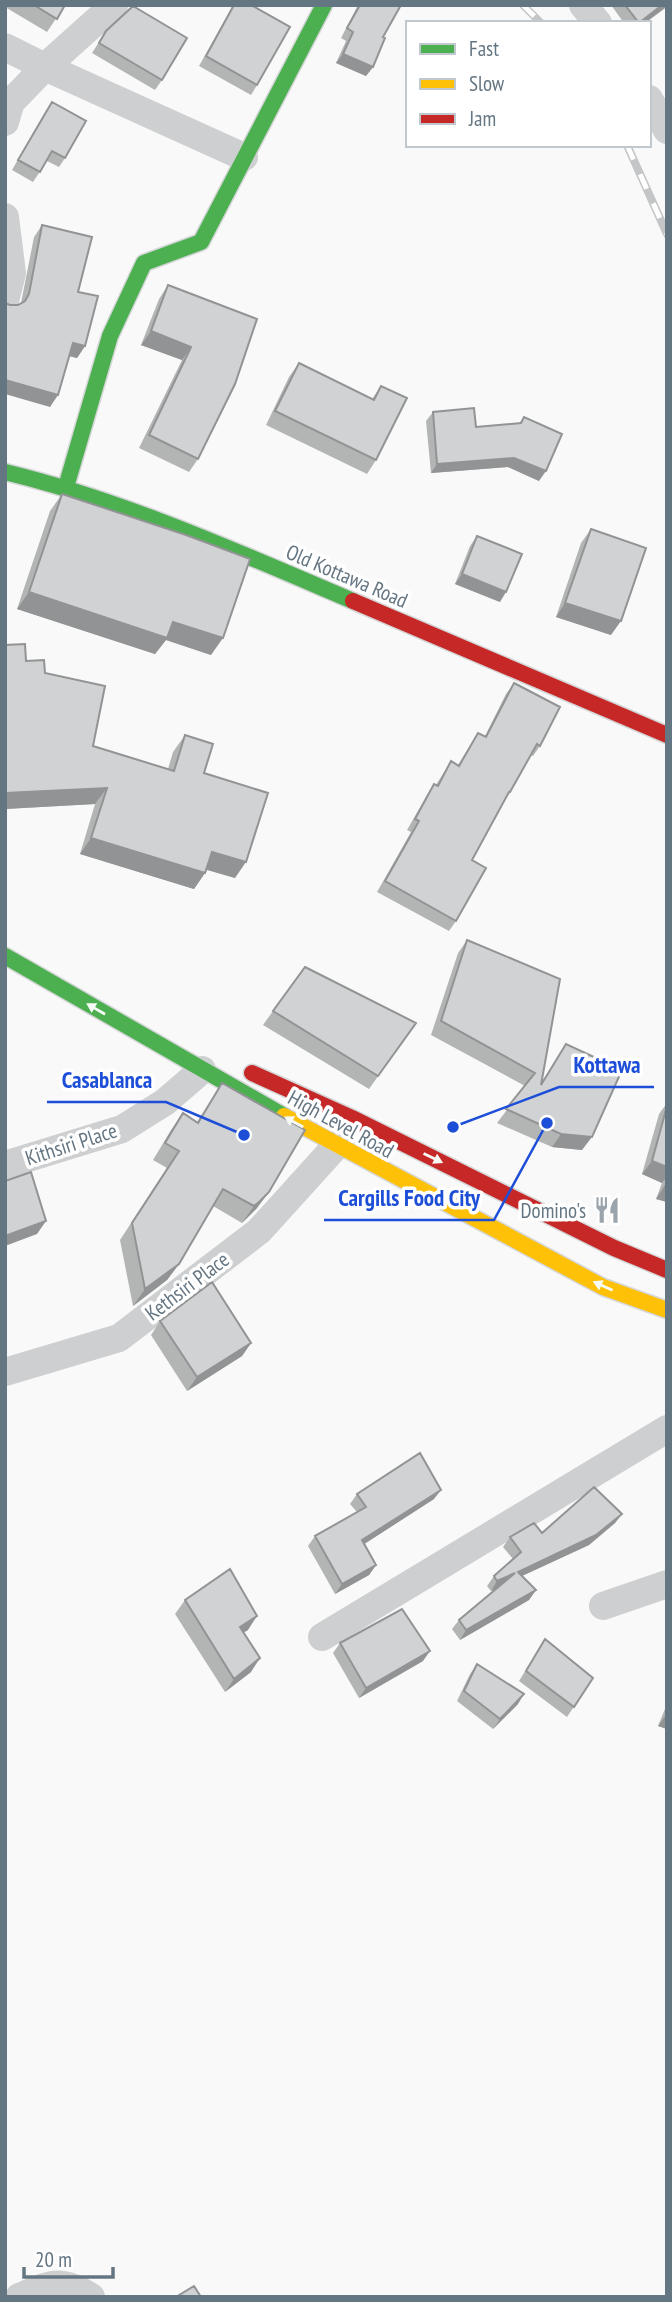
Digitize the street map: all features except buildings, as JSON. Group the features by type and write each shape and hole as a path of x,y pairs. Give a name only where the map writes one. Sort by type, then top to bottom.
{"main road":[{"path":"66,487 110,336 144,263 201,242 324,5"},
{"name":"Old Kottawa Road","path":"5,472 66,487 257,560 667,735"},
{"name":"High Level Road","path":"5,956 336,1146 603,1287 667,1310"},
{"name":"High Level Road","path":"235,1063 614,1248 667,1270"}],"street":[{"path":"5,122 11,102 45,67 114,5"},
{"path":"583,5 596,21"},
{"path":"5,47 244,157"},
{"path":"651,102 667,130"},
{"path":"5,217 12,273 5,301"},
{"name":"Kithsiri Place","path":"5,1166 122,1129 165,1102 202,1070"},
{"name":"Kethsiri Place","path":"5,1372 119,1338 259,1231 336,1146"},
{"path":"322,1637 667,1429"},
{"path":"603,1606 667,1584"},
{"path":"19,2297 53,2283 75,2286 91,2297"}],"railway":[{"path":"523,5 539,21"},
{"path":"628,147 667,234"}],"traffic: fast":[{"path":"66,487 110,336 144,263 201,242 324,5"},
{"path":"5,472 138,513 353,601"},
{"path":"5,956 284,1116"}],"traffic: slow":[{"path":"284,1116 603,1287 667,1310"}],"traffic: jam":[{"path":"353,601 667,735"},
{"path":"252,1073 352,1118 614,1248 667,1270"}],"place":[{"name":"Cargills Food City","path":"547,1123"},
{"name":"Kottawa","path":"453,1127"},
{"name":"Casablanca","path":"244,1135"},
{"name":"Domino's","path":"607,1210"}]}
